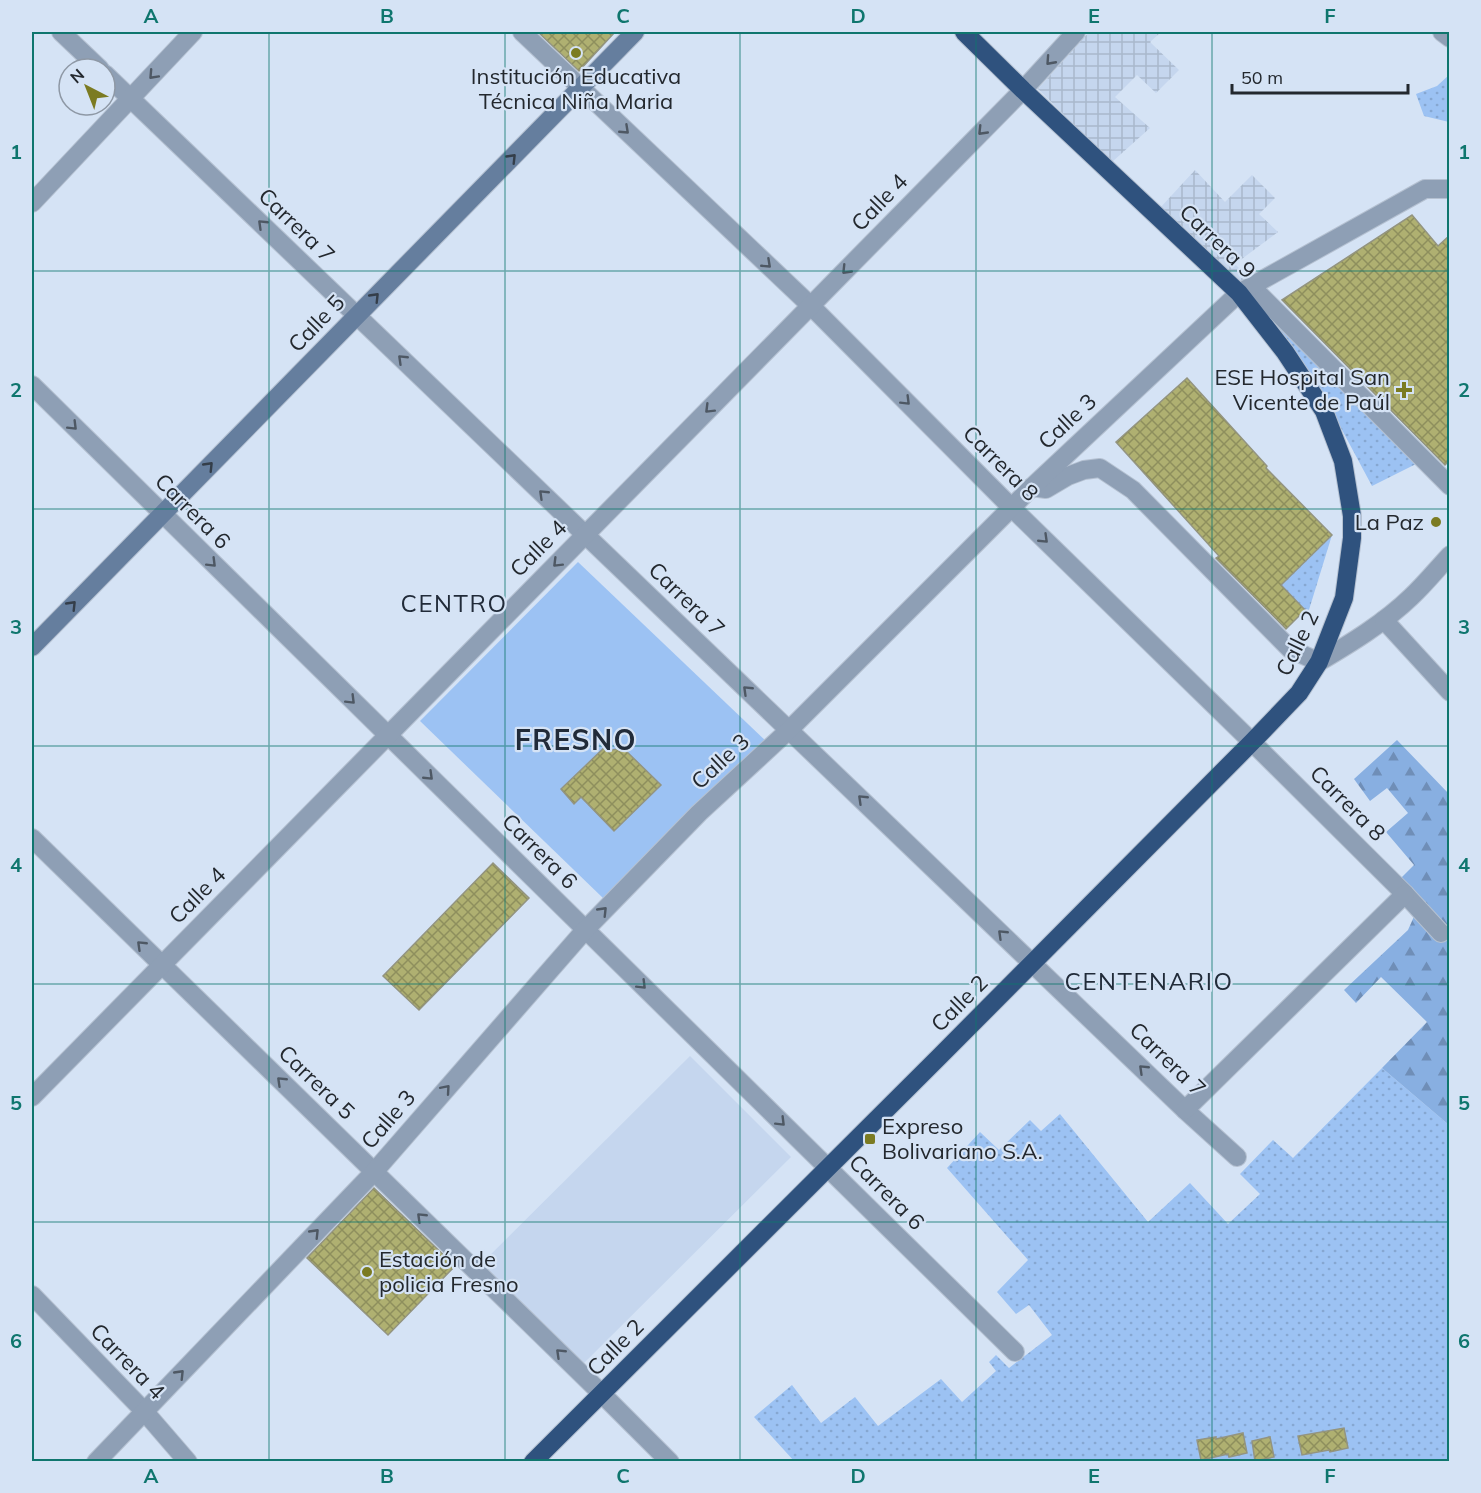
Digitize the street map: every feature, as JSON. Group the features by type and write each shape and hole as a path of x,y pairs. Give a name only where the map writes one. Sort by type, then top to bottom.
{"highway":[{"name":"Carrera 9","path":"964,32 1023,90 1246,290 1324,411 1343,461 1352,516 1352,538"},
{"name":"Calle 2","path":"533,1461 828,1168 1299,693 1319,662 1344,598 1352,538"}],"street":[{"path":"61,32 87,57"},
{"path":"32,203 193,32"},
{"name":"Carrera 8","path":"522,32 811,306 1011,507 1406,894 1441,933"},
{"name":"Calle 5","path":"32,647 635,32"},
{"name":"Calle 4","path":"32,1097 1023,90 1076,32"},
{"path":"1442,32 1449,38"},
{"name":"Carrera 7","path":"117,86 1185,1110 1237,1157"},
{"name":"Calle 3","path":"96,1461 374,1172 585,930 699,813 789,730 1032,487 1246,290 1425,189 1449,189"},
{"path":"1246,290 1449,486"},
{"name":"Carrera 6","path":"32,385 1015,1352"},
{"path":"1032,487 1046,489 1068,476 1084,470 1100,468 1133,490 1290,649 1319,662 1384,620 1411,597 1449,555"},
{"path":"1384,620 1449,692"},
{"name":"Carrera 5","path":"32,838 670,1461"},
{"path":"1185,1110 1406,894"},
{"name":"Carrera 4","path":"32,1295 144,1411 188,1461"}],"shaded area":[{"path":"1089,32 1161,32 1150,42 1179,70 1156,93 1137,75 1115,97 1150,128 1112,162 1038,89"},
{"path":"1449,75 1449,122 1424,116 1416,94 1437,86"},
{"path":"1195,170 1225,202 1252,175 1275,198 1259,214 1278,232 1235,264 1248,277 1228,288 1160,208"},
{"path":"1253,292 1418,463 1372,486 1319,387 1247,297"},
{"path":"1332,535 1308,613 1281,585"},
{"path":"578,562 767,742 604,899 420,721"},
{"path":"690,1056 791,1157 579,1368 478,1267"},
{"path":"1382,1068 1449,1125 1449,1461 794,1461 754,1417 792,1385 821,1423 855,1397 878,1426 941,1379 962,1402 996,1371 989,1362 996,1355 1009,1368 1052,1335 1029,1305 1016,1314 997,1292 1028,1260 947,1168 980,1132 999,1150 1030,1120 1041,1131 1060,1114 1148,1222 1190,1183 1228,1224 1260,1194 1240,1174 1273,1140 1293,1158"}],"green space":[{"path":"1397,740 1449,794 1449,1125 1382,1068 1427,1022 1381,977 1356,1003 1344,990 1408,930 1416,912 1393,886 1414,865 1386,832 1408,813 1387,788 1370,801 1354,779"}],"building":[{"name":"Institución Educativa Técnica Niña Maria","path":"538,32 615,32 579,71"},
{"name":"ESE Hospital San Vicente de Paúl","path":"1412,215 1438,246 1449,236 1449,461 1445,465 1282,300"},
{"path":"1187,378 1267,466 1266,468 1332,535 1281,585 1305,610 1286,629 1216,558 1219,556 1116,442"},
{"path":"605,747 612,750 623,748 661,785 614,831 581,797 574,804 561,789"},
{"path":"493,863 529,898 419,1010 383,976"},
{"name":"Estación de policia Fresno","path":"374,1188 455,1266 388,1335 307,1258"},
{"path":"1344,1428 1348,1448 1302,1455 1298,1436"},
{"path":"1243,1433 1247,1453 1229,1457 1228,1454 1201,1460 1197,1440 1216,1437 1216,1439"},
{"path":"1270,1437 1274,1457 1255,1461 1252,1441"}],"place":[{"name":"Institución Educativa Técnica Niña Maria","path":"576,53"},
{"name":"ESE Hospital San Vicente de Paúl","path":"1404,390"},
{"name":"La Paz","path":"1436,522"},
{"name":"Expreso Bolivariano S.A.","path":"870,1139"},
{"name":"Estación de policia Fresno","path":"367,1272"}],"district":[{"name":"CENTRO","path":"454,604"},
{"name":"FRESNO","path":"576,740"},
{"name":"CENTENARIO","path":"1149,982"}]}
